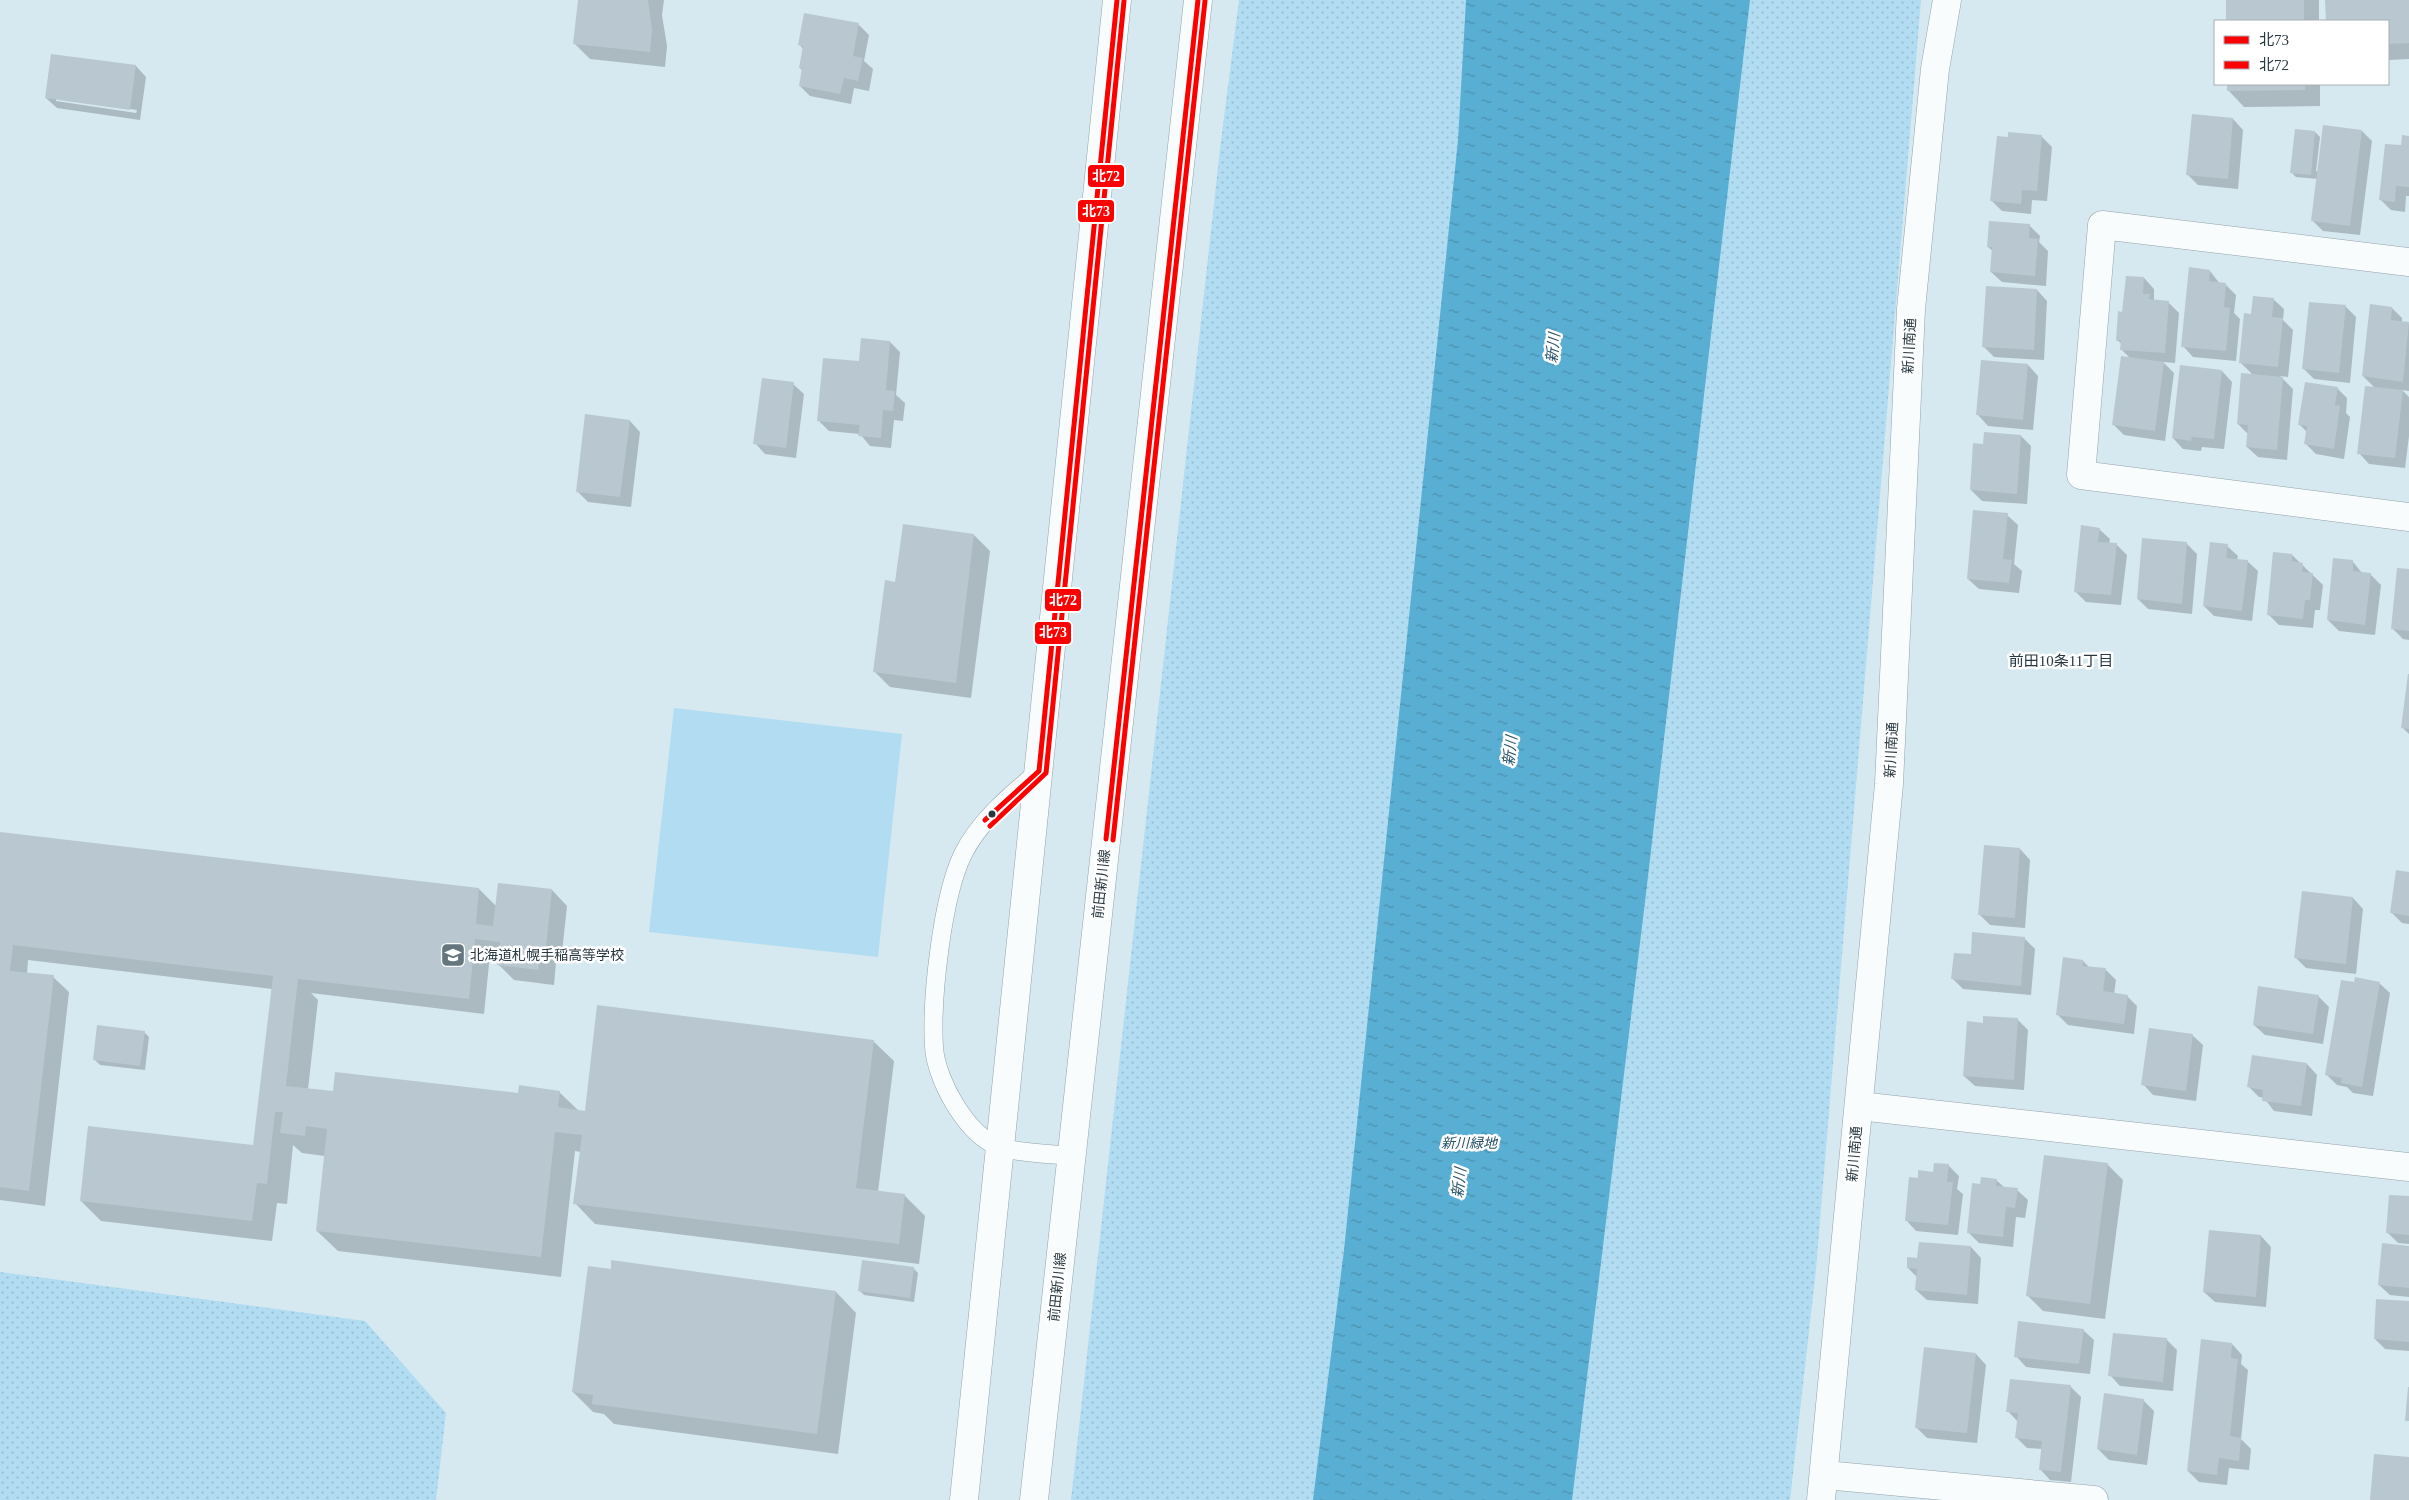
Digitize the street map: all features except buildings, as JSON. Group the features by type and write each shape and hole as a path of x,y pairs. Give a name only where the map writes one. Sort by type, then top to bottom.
{"street":[{"path":"964,1500 1117,0"},
{"name":"前田新川線","path":"1034,1500 1198,0"},
{"name":"新川南通","path":"1823,1488 1889,784 1911,309 1935,69 1947,0"},
{"path":"2409,262 2102,225 2081,475 2409,518"},
{"path":"1859,1106 2409,1167"},
{"path":"1823,1488 2094,1500"}],"lane":[{"path":"1039,771 985,820 963,854 949,893 936,986 934,1049 946,1089 959,1112 983,1136 1000,1147 1072,1156"}],"green space":[{"name":"新川緑地","path":"1239,0 1921,0 1816,1269 1790,1500 1071,1500 1220,149"},
{"path":"674,708 902,734 878,957 649,932"},
{"path":"0,1272 365,1321 446,1413 436,1500 0,1500"}],"water":[{"name":"新川","path":"1466,0 1750,0 1645,902 1572,1500 1313,1500 1344,1250 1458,140"}],"transit line":[{"name":"北73","path":"985,820 1039,771 1117,0"},
{"name":"北73","path":"1106,839 1198,0"},
{"name":"北72","path":"990,826 1046,773 1124,1"},
{"name":"北72","path":"1113,840 1205,1"}],"place":[{"name":"北海道札幌手稲高等学校","path":"453,955"}],"district":[{"name":"前田10条11丁目","path":"2061,661"}]}
